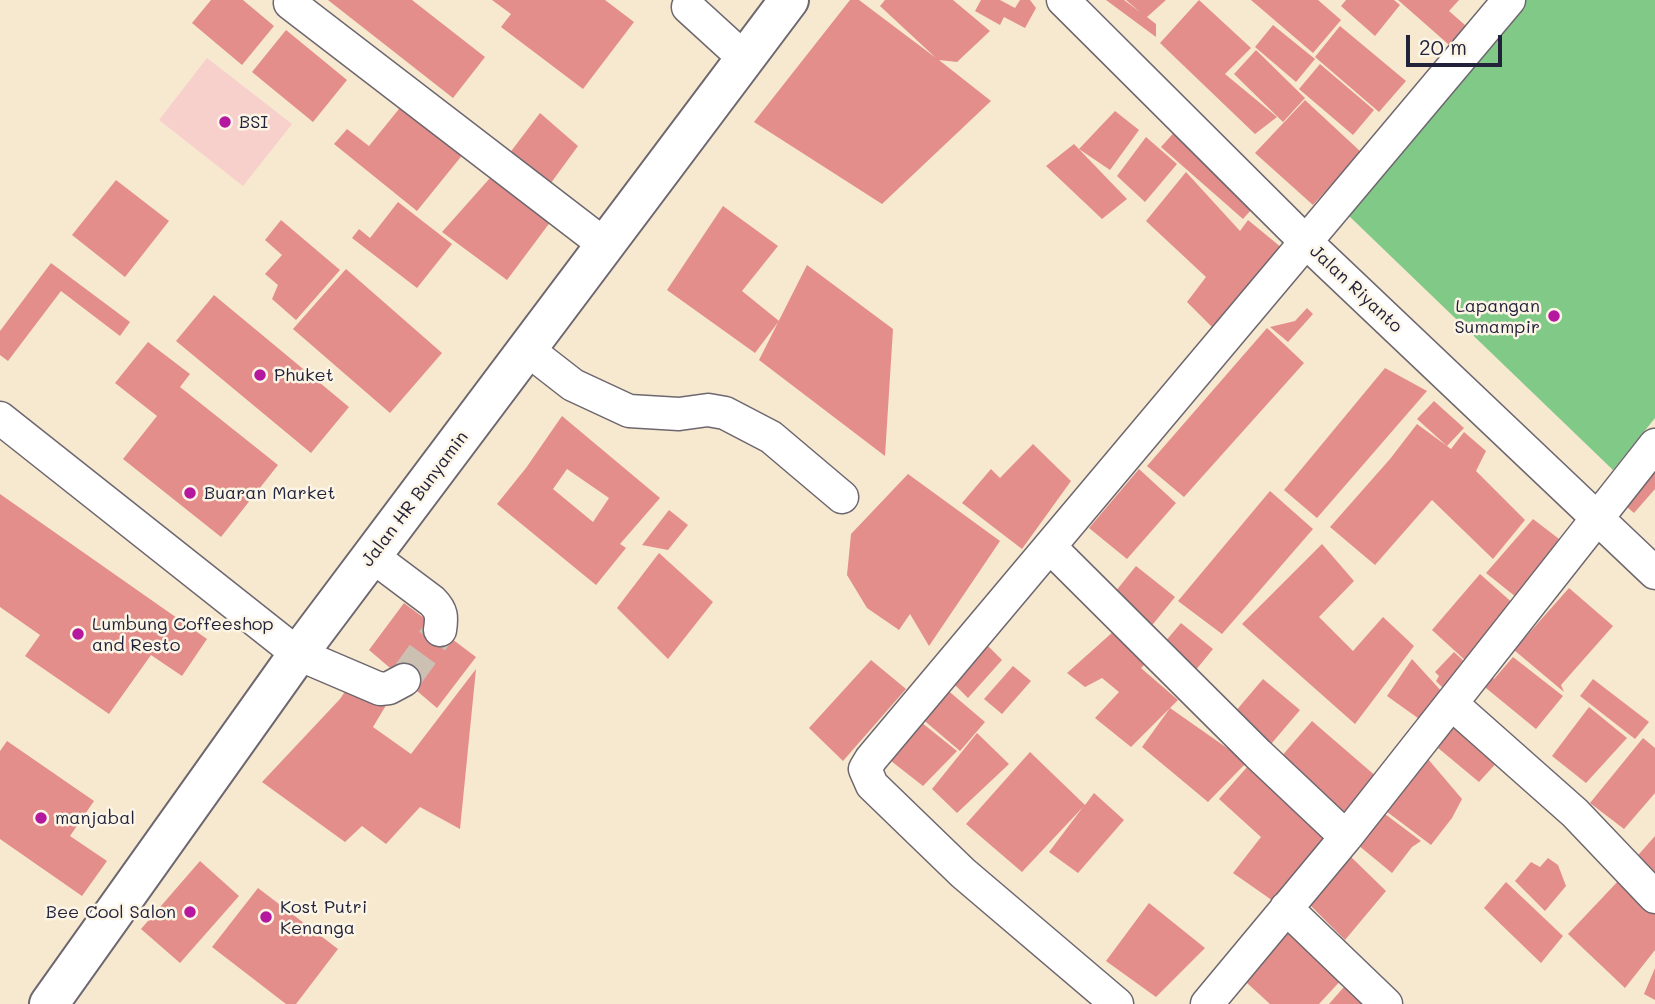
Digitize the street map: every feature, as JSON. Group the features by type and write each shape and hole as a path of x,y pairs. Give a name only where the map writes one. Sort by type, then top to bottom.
{"main road":[{"name":"Jalan HR Bunyamin","path":"50,1004 298,654 789,0"}],"street":[{"name":"Jalan Riyanto","path":"1063,0 1305,241 1655,573"},
{"path":"1117,1004 962,873 872,785 865,769 870,758 1051,548 1509,0"},
{"path":"687,2 745,59"},
{"path":"290,3 605,245"},
{"path":"527,349 573,385 629,411 679,414 708,410 725,413 771,437 842,497"},
{"path":"0,418 298,654 380,688 389,688 404,680"},
{"path":"1207,1004 1346,837 1655,446"},
{"path":"1051,548 1258,754 1346,837"},
{"path":"372,556 440,609 440,630"},
{"path":"1452,704 1575,813 1655,897"},
{"path":"1286,908 1386,1004"}],"shaded area":[{"name":"BSI","path":"207,58 292,124 243,186 159,120"}],"green space":[{"name":"Lapangan Sumampir","path":"1524,0 1655,0 1655,418 1613,470 1348,215"}],"building":[{"path":"211,0 243,0 274,26 242,65 192,23"},
{"path":"328,0 412,0 485,57 453,98"},
{"path":"492,0 605,0 634,22 583,89 501,27 511,14"},
{"path":"850,0 859,0 936,58 880,6 885,0 953,0 990,31 957,62 939,60 991,101 882,204 754,122"},
{"path":"981,0 1000,0 1015,8 1020,0 1030,0 1036,8 1025,28 1004,17 1000,25 975,11"},
{"path":"1106,0 1124,0 1140,12 1126,0 1166,0 1147,17 1156,24 1156,37"},
{"path":"1199,0 1251,48 1225,74 1277,117 1255,134 1160,43"},
{"path":"1251,0 1318,0 1341,20 1313,53"},
{"path":"1346,0 1394,0 1400,5 1375,36 1341,6"},
{"path":"1398,0 1459,0 1449,11 1473,32 1456,51"},
{"path":"1273,25 1315,59 1296,82 1255,47"},
{"path":"1340,26 1406,81 1379,112 1315,57"},
{"path":"286,30 347,80 313,122 252,72"},
{"path":"1256,50 1305,98 1283,122 1234,74"},
{"path":"1320,64 1374,110 1353,135 1299,89"},
{"path":"1305,100 1361,152 1313,205 1255,153"},
{"path":"403,104 464,153 417,211 334,144 347,129 369,146"},
{"path":"1115,111 1139,130 1110,170 1079,149"},
{"path":"540,113 578,146 548,187 509,154"},
{"path":"1178,128 1260,200 1243,219 1161,147"},
{"path":"1146,137 1177,164 1145,202 1117,176"},
{"path":"1074,144 1127,199 1102,219 1046,166"},
{"path":"498,169 557,213 507,280 442,232"},
{"path":"1186,172 1240,231 1248,220 1282,248 1214,329 1187,302 1206,277 1146,221"},
{"path":"116,180 169,221 125,277 72,235"},
{"path":"398,202 452,244 417,288 352,238 359,229 370,238"},
{"path":"723,206 778,246 742,291 779,321 755,353 667,290"},
{"path":"281,220 340,270 296,320 272,299 278,285 265,274 282,255 265,240"},
{"path":"51,263 130,322 120,336 61,291 8,361 0,355 0,331"},
{"path":"807,265 893,329 885,456 759,360"},
{"path":"346,269 442,353 390,413 293,329"},
{"path":"214,295 349,407 311,453 176,341"},
{"path":"1307,308 1313,314 1288,342 1270,327 1295,321"},
{"path":"1267,328 1304,363 1184,497 1147,466"},
{"path":"148,342 190,374 180,387 278,465 221,537 123,459 157,416 115,383"},
{"path":"1385,368 1427,391 1317,518 1284,490"},
{"path":"1434,401 1464,428 1447,446 1417,419"},
{"path":"562,416 660,498 620,544 626,548 596,585 497,504","holes":["567,469 609,498 593,522 553,489"]},
{"path":"1417,424 1451,449 1464,432 1486,451 1476,471 1525,520 1493,559 1432,500 1375,565 1330,527"},
{"path":"1033,444 1071,481 1022,549 962,503 991,469 1000,478"},
{"path":"1655,461 1655,489 1634,513 1621,502"},
{"path":"1139,469 1176,503 1127,559 1089,528"},
{"path":"908,474 1000,541 929,646 910,614 899,630 867,608 847,575 851,534"},
{"path":"1270,491 1313,529 1222,634 1178,601"},
{"path":"0,494 207,639 182,676 151,655 109,714 25,656 40,635 0,607"},
{"path":"669,510 688,525 668,550 642,545"},
{"path":"1533,519 1563,542 1521,601 1486,573"},
{"path":"1322,544 1354,581 1319,617 1353,651 1383,617 1414,646 1355,724 1242,624"},
{"path":"659,553 713,602 668,659 617,608"},
{"path":"1136,566 1175,597 1145,634 1107,602"},
{"path":"1480,574 1516,606 1466,661 1432,630"},
{"path":"1569,588 1613,626 1561,685 1564,692 1514,650"},
{"path":"404,603 476,657 437,708 369,650"},
{"path":"1181,623 1213,649 1190,677 1158,650"},
{"path":"1114,631 1152,657 1141,668 1178,700 1131,747 1095,718 1119,692 1102,678 1085,687 1067,673"},
{"path":"982,640 1002,660 968,698 948,678"},
{"path":"1454,652 1468,665 1445,690 1436,681 1439,676 1435,672"},
{"path":"1513,657 1563,696 1536,729 1481,684 1488,674 1494,679"},
{"path":"1412,659 1444,694 1422,721 1387,696"},
{"path":"871,660 906,689 843,761 809,728"},
{"path":"1013,666 1031,681 1002,714 984,699"},
{"path":"476,669 460,829 420,807 386,844 362,826 345,842 262,782 340,699 354,678 388,702 373,727 411,754"},
{"path":"1263,679 1300,710 1266,750 1229,719"},
{"path":"1593,679 1649,722 1635,739 1580,696"},
{"path":"945,688 985,722 960,751 920,717"},
{"path":"1589,707 1627,738 1586,783 1552,756"},
{"path":"1170,708 1247,762 1208,802 1142,747"},
{"path":"1457,717 1501,758 1479,782 1432,743"},
{"path":"916,718 957,751 923,786 886,757"},
{"path":"1312,721 1378,778 1340,822 1274,765"},
{"path":"977,733 1009,764 957,813 932,789"},
{"path":"1643,738 1655,748 1655,793 1624,829 1590,803"},
{"name":"manjabal","path":"7,741 94,801 70,836 107,861 82,896 0,839 0,751"},
{"path":"1030,752 1085,805 1094,793 1124,820 1078,873 1049,852 1083,807 1022,872 966,824"},
{"path":"1255,758 1334,837 1276,903 1233,873 1261,837 1219,799"},
{"path":"1428,759 1462,799 1452,818 1431,845 1382,808"},
{"path":"1385,814 1421,841 1412,847 1392,873 1358,845"},
{"path":"1655,836 1655,879 1632,862"},
{"path":"1348,854 1386,891 1345,940 1305,900"},
{"path":"1548,858 1558,865 1566,886 1545,911 1515,881 1531,862 1540,867"},
{"name":"Bee Cool Salon","path":"200,861 239,896 180,963 141,929"},
{"path":"1621,878 1655,910 1655,950 1625,988 1568,934"},
{"path":"1506,882 1563,936 1541,963 1484,908"},
{"name":"Kost Putri Kenanga","path":"258,888 338,949 296,1004 286,1004 212,947"},
{"path":"1149,903 1205,948 1156,997 1106,961"},
{"path":"1287,923 1344,977 1319,1004 1270,1004 1236,973"},
{"path":"1655,968 1655,1000 1644,994"},
{"path":"1350,980 1373,1004 1329,1004"}],"tunnel":[{"path":"404,680 440,630"}],"place":[{"name":"BSI","path":"225,122"},
{"name":"Lapangan Sumampir","path":"1554,316"},
{"name":"Phuket","path":"260,375"},
{"name":"Buaran Market","path":"190,493"},
{"name":"Lumbung Coffeeshop and Resto","path":"78,634"},
{"name":"manjabal","path":"41,818"},
{"name":"Bee Cool Salon","path":"190,912"},
{"name":"Kost Putri Kenanga","path":"266,917"}]}
